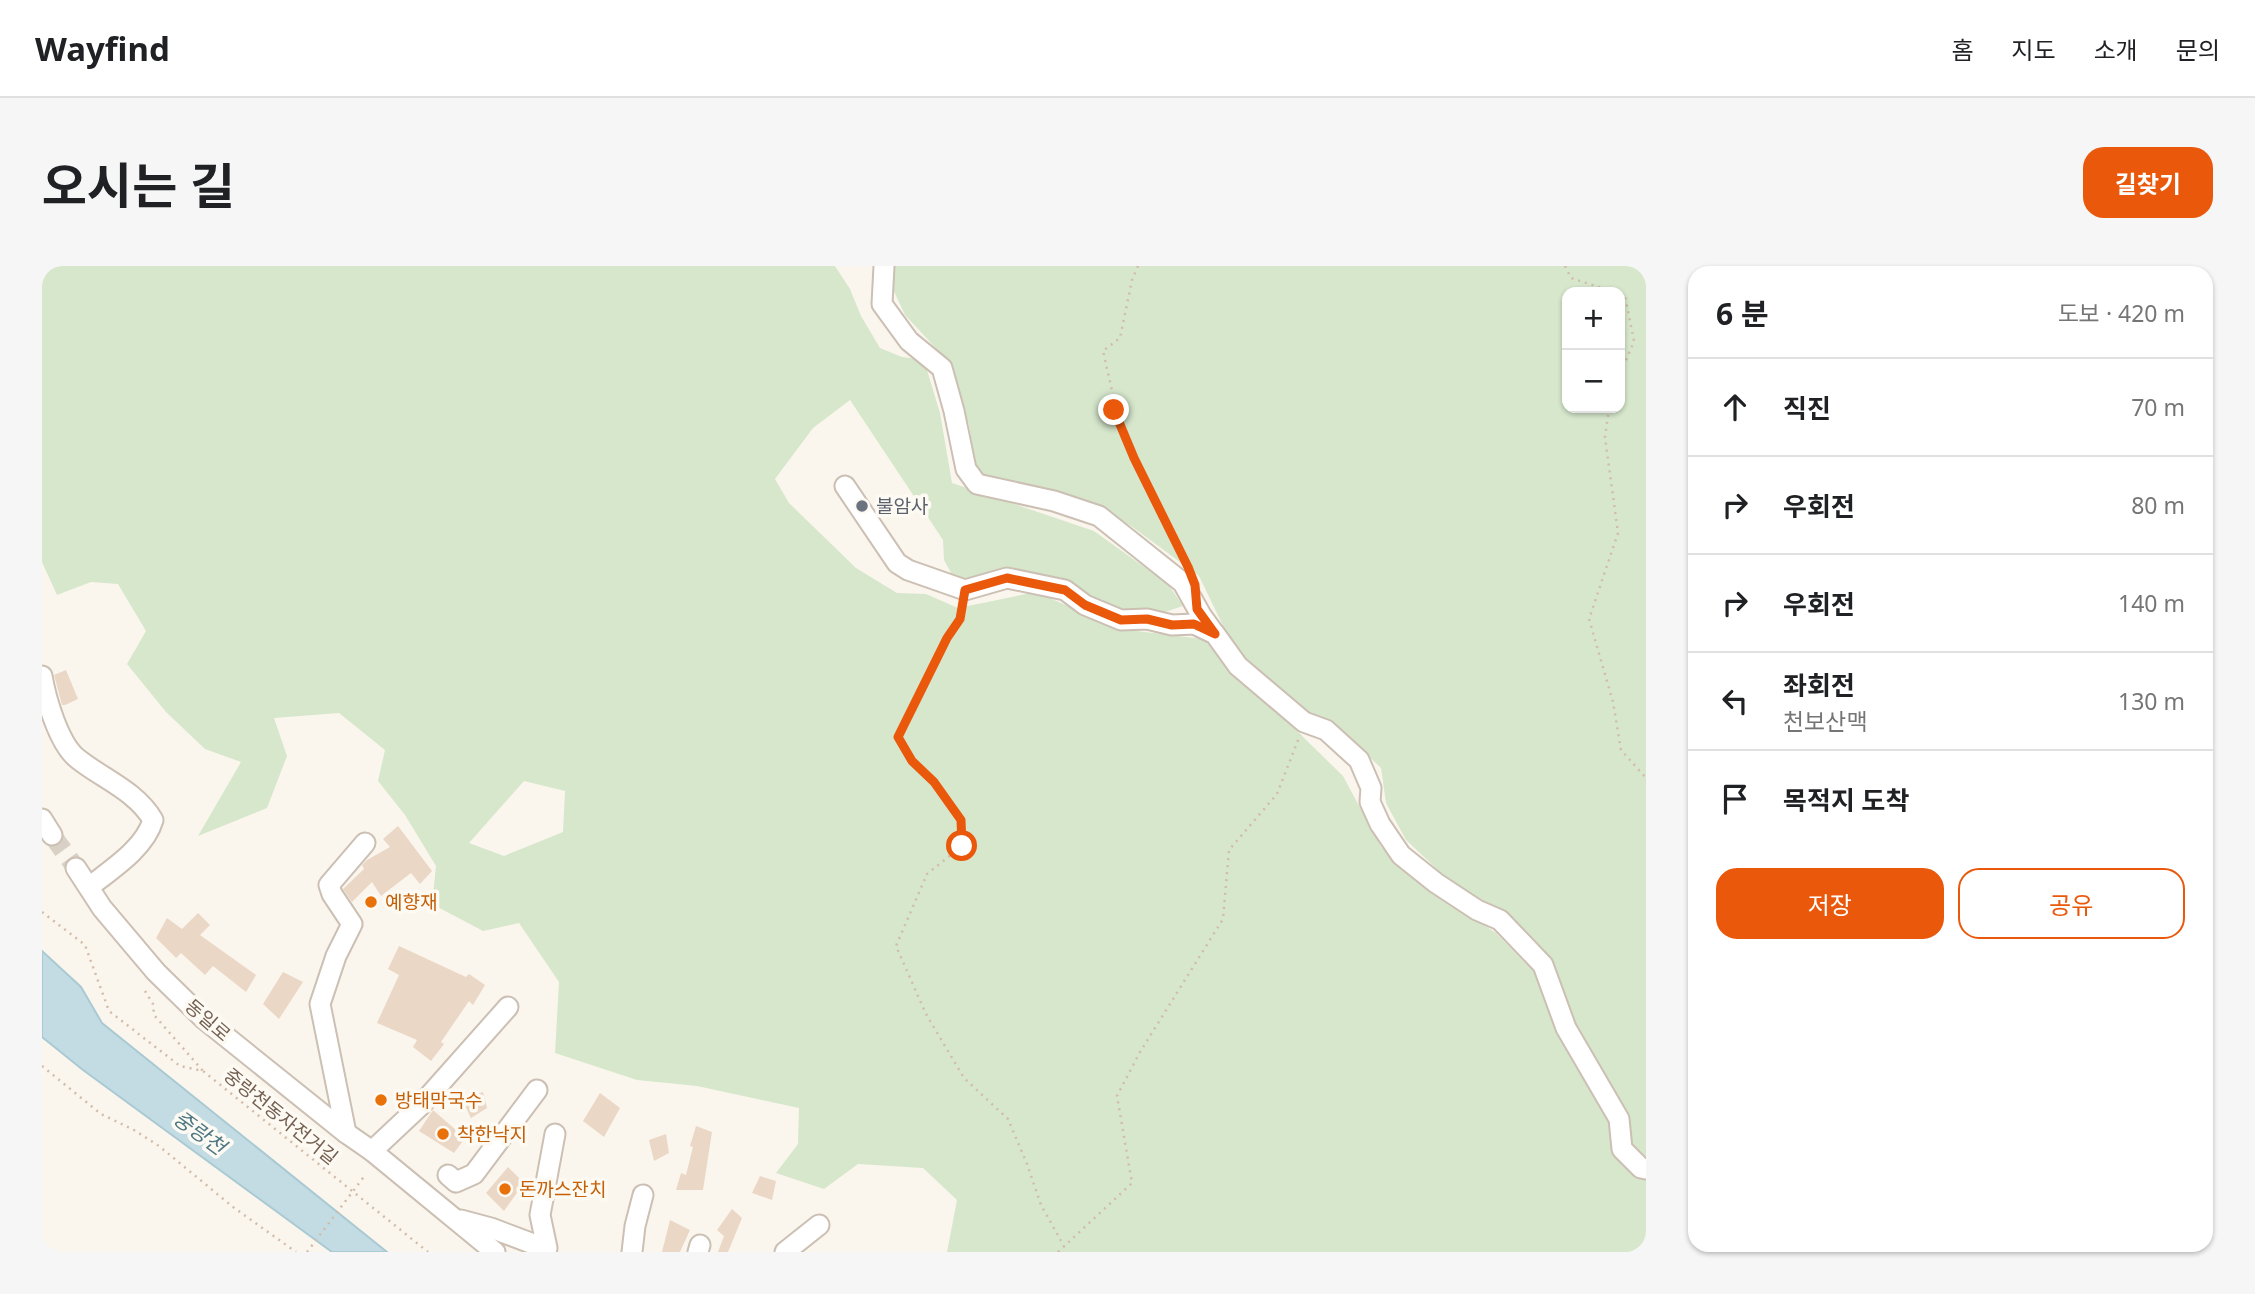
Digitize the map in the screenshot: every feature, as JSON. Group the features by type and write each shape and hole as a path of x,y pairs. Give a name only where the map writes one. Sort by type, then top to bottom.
{"street":[{"path":"884,266 883,304 909,341 942,368 966,469 977,484 1054,501 1099,516 1183,583 1200,615 1238,666 1304,722 1326,730 1359,760 1371,788 1370,802 1380,824 1401,855 1436,883 1477,910 1500,920 1543,965 1566,1028 1619,1119 1622,1150 1641,1168 1646,1168"},
{"path":"845,486 897,563 908,570 965,590 1007,578 1065,590 1085,605 1121,620 1147,619 1172,625 1194,624 1215,634"},
{"path":"42,676 51,716 75,758 115,783 147,810 152,820 149,834 114,868 89,887"},
{"path":"346,1133 320,1004 336,956 352,924 329,885 365,843"},
{"name":"동일로","path":"76,868 102,908 156,972 204,1019 346,1133 371,1160 438,1204 495,1252"},
{"path":"371,1160 508,1007"},
{"path":"438,1204 452,1179 474,1174 537,1090"},
{"path":"454,1218 491,1228 542,1249 540,1215 555,1134"},
{"path":"632,1252 643,1195"},
{"path":"785,1252 819,1225"}],"path":[{"path":"1138,266 1132,280 1120,338 1103,351 1114,410 1134,458 1188,567"},
{"path":"1565,266 1571,278 1599,287"},
{"path":"1625,296 1634,341 1625,363"},
{"path":"1608,413 1605,437 1618,533 1589,619 1613,702 1621,750 1646,778"},
{"path":"965,590 960,619 947,638 898,737 912,761 934,782 961,820 962,846 927,874 896,946 926,1014 964,1078 1008,1119 1041,1205 1064,1246"},
{"path":"1058,1252 1132,1183 1118,1096 1140,1052 1223,919 1229,850 1277,794 1304,722"},
{"name":"중랑천동자전거길","path":"42,912 85,946 109,1011 180,1066 203,1071 428,1252"},
{"path":"145,991 153,1004 154,1015 203,1071"},
{"path":"42,1066 101,1114 159,1146 233,1207 296,1252"},
{"path":"307,1252 366,1174 371,1160"}],"green space":[{"path":"42,266 835,266 880,348 902,357 924,360 940,413 952,483 1094,531 1168,584 1183,606 1159,614 1122,613 1091,599 1065,582 1008,571 977,579 955,580 944,560 943,540 850,400 813,428 775,479 789,503 856,568 897,593 926,594 958,608 1036,592 1120,629 1203,639 1343,776 1381,847 1426,887 1496,933 1540,978 1553,968 1502,912 1456,887 1406,840 1386,803 1381,768 1344,733 1299,707 1247,665 1227,634 1199,576 1131,526 1095,505 990,479 976,469 969,425 943,356 905,315 890,283 888,266 1646,266 1646,1252 947,1252 957,1200 923,1168 858,1164 824,1189 776,1173 798,1144 799,1108 697,1086 637,1080 555,1053 559,982 519,923 483,931 432,904 436,866 405,815 378,781 385,750 339,713 274,718 287,756 267,808 198,836 241,762 205,749 166,712 127,664 146,631 118,584 91,582 57,595 42,562","holes":["524,781 565,791 563,832 504,856 469,843"]}],"water":[{"name":"중랑천","path":"42,951 81,987 102,1023 387,1252 332,1252 42,1037"}],"building":[{"path":"66,670 78,699 62,705 54,675"},
{"path":"398,826 432,871 420,884 411,873 381,896 372,882 352,902 343,889 364,869 362,865 367,860 390,847 383,839"},
{"path":"198,913 210,925 200,935 256,975 246,992 213,966 205,975 181,953 176,958 156,938 167,918 182,929"},
{"path":"399,946 466,977 469,974 485,985 473,1005 469,1001 431,1061 413,1047 417,1040 377,1023 399,975 388,969"},
{"path":"283,972 303,982 279,1019 263,1004"},
{"path":"483,1092 487,1108 471,1118 462,1099"},
{"path":"600,1093 620,1108 604,1137 583,1121"},
{"name":"착한낙지","path":"433,1110 465,1138 454,1153 419,1131"},
{"path":"696,1126 712,1132 703,1190 676,1190 681,1173 686,1175"},
{"path":"666,1134 669,1153 654,1161 649,1140"},
{"path":"508,1167 524,1183 504,1211 486,1193"},
{"path":"760,1176 776,1181 772,1200 752,1193"},
{"path":"732,1209 742,1218 728,1252 718,1252 724,1236 717,1230"},
{"path":"670,1220 690,1230 680,1252 662,1252"}],"tunnel":[{"path":"52,835 76,868"}],"place":[{"name":"불암사","path":"862,506"},
{"name":"예향재","path":"371,902"},
{"name":"방태막국수","path":"381,1100"},
{"name":"착한낙지","path":"443,1134"},
{"name":"돈까스잔치","path":"505,1189"}],"route":[{"path":"962,846 961,820 934,782 912,761 898,737 947,638 960,619 965,590 1007,578 1065,590 1085,605 1121,620 1147,619 1172,625 1194,624 1215,634 1197,609 1195,585 1188,567 1134,458 1114,410"}]}
